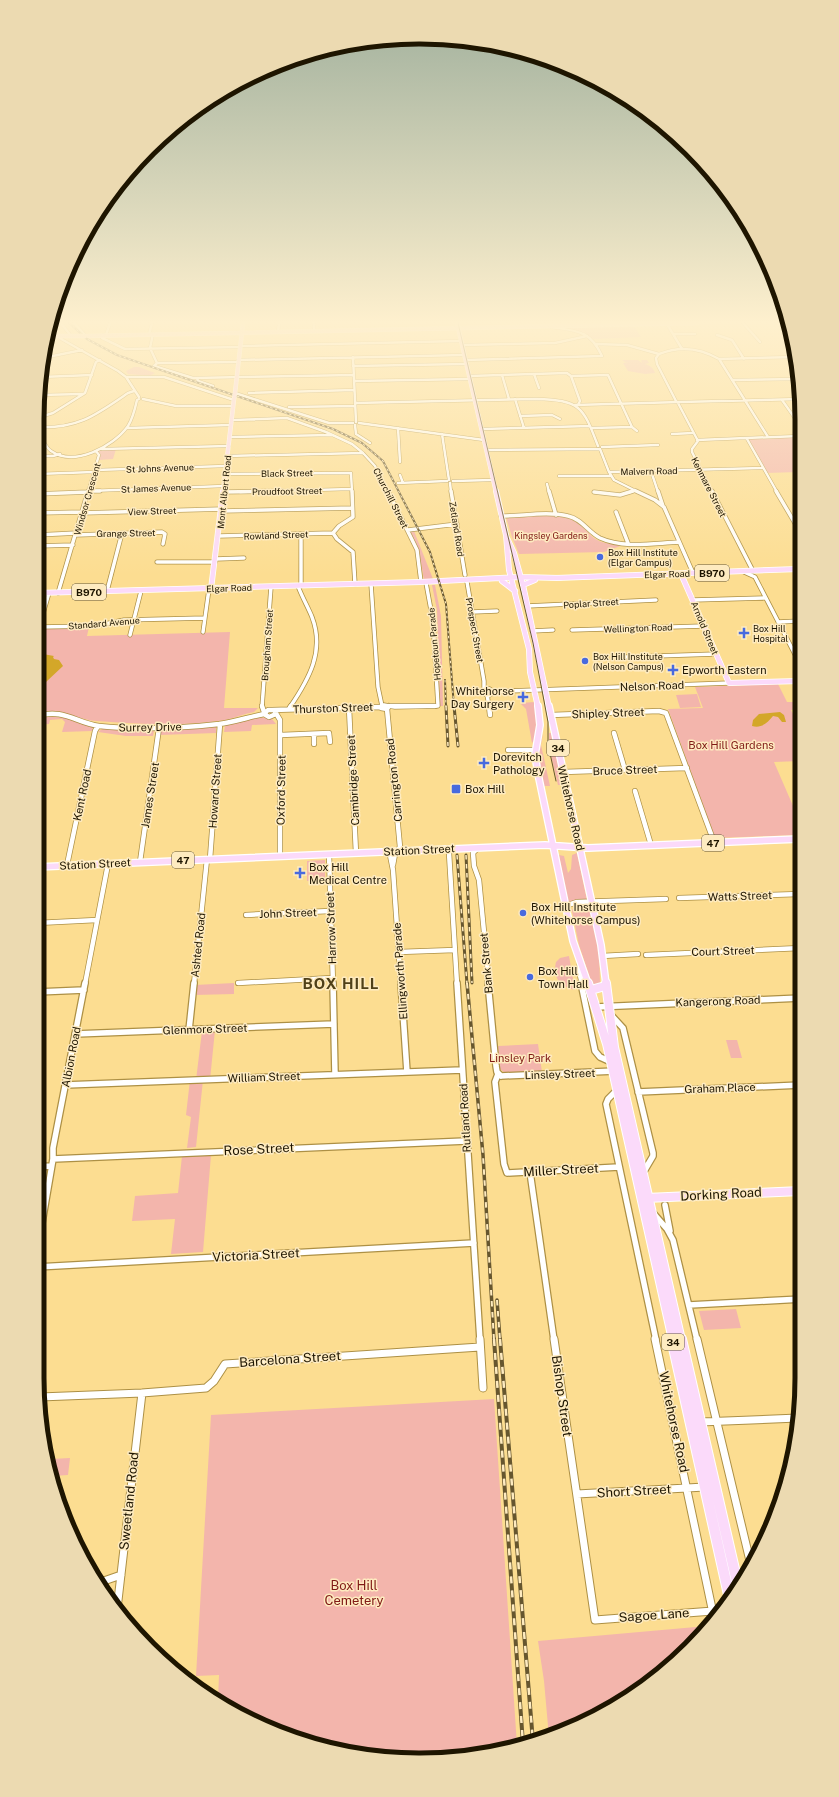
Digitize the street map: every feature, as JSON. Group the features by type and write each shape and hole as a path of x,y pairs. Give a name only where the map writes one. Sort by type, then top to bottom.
{"main road":[{"name":"Mont Albert Road","path":"210,589 216,560 233,407"},
{"name":"Whitehorse Road","path":"476,407 506,535 511,577 529,649 530,672 540,721 535,750 535,760 565,906 580,962 591,990 611,1062 616,1071 643,1173 645,1198 652,1212 700,1422 728,1591"},
{"name":"Whitehorse Road","path":"506,535 518,566 544,690 551,715 580,847 602,956 617,1090 645,1198 710,1486 736,1579"},
{"path":"518,566 529,577"},
{"name":"Elgar Road","path":"44,593 423,583 511,577 521,581 559,578 795,570"},
{"name":"Arnold Street","path":"681,574 729,683"},
{"name":"Elgar Road","path":"466,579 502,581 511,577"},
{"name":"Elgar Road","path":"521,581 529,577 559,578"},
{"path":"502,581 515,591"},
{"name":"Nelson Road","path":"729,683 795,681"},
{"name":"Station Street","path":"44,867 468,848 553,845 580,847 795,839"},
{"path":"591,990 606,986"},
{"name":"Dorking Road","path":"645,1198 795,1191"}],"street":[{"path":"44,416 53,413 63,407"},
{"path":"44,428 66,426 85,421 107,407"},
{"name":"Windsor Crescent","path":"58,593 77,534 99,455 96,451 113,442 127,428 133,417 135,407"},
{"path":"278,407 329,423 356,423 484,440"},
{"path":"355,407 356,434 370,443"},
{"path":"517,407 524,428"},
{"path":"578,407 585,414 611,476 622,485 656,500 664,507"},
{"path":"623,407 632,427 637,431"},
{"name":"Kenmare Street","path":"680,407 697,440 697,443 691,450 753,571"},
{"path":"749,407 768,437"},
{"path":"787,407 795,418"},
{"path":"520,416 552,415 560,418"},
{"name":"Churchill Street","path":"232,420 287,418 334,435 352,444 363,452 375,466 408,530 417,550 423,583"},
{"path":"127,428 231,425"},
{"path":"482,429 632,427"},
{"path":"398,428 400,462"},
{"path":"672,434 693,433"},
{"name":"Zetland Road","path":"442,434 466,579"},
{"path":"230,437 334,435"},
{"path":"697,440 795,436"},
{"path":"747,439 762,468 795,523"},
{"path":"44,440 47,447 60,454"},
{"path":"486,450 658,445"},
{"path":"101,449 228,446"},
{"path":"44,455 60,454 78,455 96,451"},
{"path":"227,456 363,452"},
{"name":"St Johns Avenue","path":"44,474 226,466"},
{"name":"Malvern Road","path":"609,472 762,468"},
{"path":"651,471 664,507 693,573"},
{"name":"Black Street","path":"225,474 350,472 351,489"},
{"path":"400,475 403,482"},
{"path":"559,476 611,476"},
{"path":"398,483 493,480"},
{"path":"547,484 556,515"},
{"name":"St James Avenue","path":"44,494 224,486"},
{"path":"351,489 353,517 340,524 335,528 333,533 334,538 353,552 355,584"},
{"name":"Proudfoot Street","path":"224,492 351,489"},
{"path":"594,492 618,496 635,490"},
{"name":"View Street","path":"44,514 352,508"},
{"path":"616,512 628,543"},
{"path":"501,516 567,516 582,522 596,536 603,540 628,543 679,542"},
{"path":"408,530 457,524"},
{"name":"Grange Street","path":"44,535 162,532 165,534 163,544"},
{"path":"107,591 122,533"},
{"name":"Rowland Street","path":"219,536 333,533"},
{"path":"288,710 313,672 318,650 318,632 314,620 303,600 300,586 302,534"},
{"path":"44,546 73,545"},
{"path":"157,562 244,558"},
{"path":"743,571 755,577 795,654"},
{"path":"755,577 755,574 760,571"},
{"name":"Prospect Street","path":"466,579 484,681 488,691 490,714"},
{"name":"Hopetoun Parade","path":"423,583 432,621 438,706"},
{"path":"371,584 378,687 382,709 388,707 381,697"},
{"name":"Brougham Street","path":"266,712 262,709 271,587"},
{"name":"Mont Albert Road","path":"203,632 210,589"},
{"path":"130,635 141,590"},
{"name":"Standard Avenue","path":"44,610 49,593"},
{"path":"693,600 766,598"},
{"name":"Poplar Street","path":"527,606 656,600"},
{"path":"472,612 497,611"},
{"name":"Standard Avenue","path":"44,627 94,626 133,620 205,618"},
{"path":"778,622 795,621"},
{"name":"Wellington Road","path":"572,630 704,626"},
{"path":"532,631 553,630"},
{"path":"626,657 716,654"},
{"name":"Nelson Road","path":"488,691 729,683"},
{"name":"Thurston Street","path":"388,707 438,706"},
{"name":"Thurston Street","path":"266,712 382,707"},
{"name":"Carrington Road","path":"388,707 399,825 400,847 398,851"},
{"name":"Cambridge Street","path":"349,708 356,853"},
{"name":"Thurston Street","path":"275,715 288,710"},
{"path":"266,712 265,716 275,715"},
{"name":"Oxford Street","path":"266,712 275,715 280,724 282,735 280,856"},
{"name":"Surrey Drive","path":"44,714 70,716 98,726 159,728 220,724 266,712"},
{"name":"Shipley Street","path":"551,715 665,713 669,718 687,768"},
{"name":"Howard Street","path":"209,859 220,724"},
{"name":"Kent Road","path":"67,865 96,729 98,726"},
{"name":"James Street","path":"140,862 159,728"},
{"path":"282,735 329,733 330,742"},
{"path":"614,733 625,770"},
{"path":"314,734 314,744"},
{"path":"508,750 535,750"},
{"path":"687,768 714,842"},
{"name":"Bruce Street","path":"563,772 687,768"},
{"path":"635,790 652,845"},
{"path":"468,848 473,853 478,848"},
{"name":"Rutland Road","path":"452,849 449,853 466,1141 483,1388"},
{"name":"Ellingworth Parade","path":"393,870 395,854 398,851"},
{"name":"Ellingworth Parade","path":"387,852 390,855 393,870 407,1072"},
{"name":"Bank Street","path":"473,853 474,866 479,880 495,1059 499,1075 497,1091 505,1170"},
{"name":"Harrow Street","path":"328,854 335,1074"},
{"name":"Ashted Road","path":"189,1030 209,859"},
{"name":"Albion Road","path":"44,1209 53,1159 53,1148 108,864"},
{"name":"Watts Street","path":"679,898 795,894"},
{"path":"565,906 575,903 666,899"},
{"name":"John Street","path":"246,915 330,911"},
{"path":"44,923 97,920"},
{"name":"Court Street","path":"646,955 795,948"},
{"path":"399,952 455,950"},
{"path":"602,956 638,954"},
{"name":"Whitehorse Road","path":"580,962 578,968 595,1051 600,1057 611,1062"},
{"path":"238,983 332,978"},
{"path":"44,992 84,990"},
{"path":"582,991 591,990"},
{"name":"Kangerong Road","path":"596,1007 608,1010 635,1005 795,998"},
{"path":"608,1010 623,1028 653,1156 643,1173"},
{"name":"Glenmore Street","path":"75,1034 334,1024"},
{"name":"William Street","path":"65,1085 462,1070"},
{"name":"Linsley Street","path":"499,1075 616,1071"},
{"name":"Graham Place","path":"638,1092 795,1085"},
{"name":"Whitehorse Road","path":"617,1090 608,1099 606,1104 713,1611"},
{"name":"Rose Street","path":"53,1159 466,1141"},
{"path":"44,1166 51,1166"},
{"name":"Miller Street","path":"505,1170 507,1173 619,1167"},
{"name":"Bishop Street","path":"530,1172 595,1620"},
{"name":"Whitehorse Road","path":"664,1205 749,1557"},
{"name":"Whitehorse Road","path":"652,1212 671,1233"},
{"name":"Victoria Street","path":"44,1267 474,1243"},
{"path":"689,1305 795,1299"},
{"name":"Barcelona Street","path":"45,1397 142,1393 206,1388 214,1381 224,1364 480,1347"},
{"name":"Sweetland Road","path":"118,1601 142,1393"},
{"path":"700,1422 793,1418"},
{"name":"Short Street","path":"577,1494 710,1486"},
{"path":"104,1581 121,1575"},
{"name":"Sagoe Lane","path":"595,1620 711,1614"}],"green space":[{"path":"795,436 795,472 766,473 747,439"},
{"path":"101,449 116,449 113,459 98,460 99,453 97,451"},
{"name":"Kingsley Gardens","path":"551,516 568,518 579,523 592,536 601,542 610,544 626,544 604,552 519,554 506,517"},
{"path":"414,531 433,579 424,580 419,551 410,532"},
{"path":"432,585 435,585 441,616 443,706 440,706 437,610"},
{"path":"44,596 47,596 44,606"},
{"path":"89,627 87,636 230,632 224,708 258,708 254,712 225,720 193,724 145,724 97,721 60,713 45,712 44,629"},
{"name":"Box Hill Gardens","path":"778,684 787,702 795,702 795,710 791,710 795,718 795,761 774,762 795,810 795,835 715,838 668,709 703,708 695,687"},
{"path":"697,694 701,707 680,708 676,695"},
{"path":"535,702 537,729 535,739 532,743 526,709 520,703"},
{"path":"44,716 69,718 93,727 92,731 62,732 65,722 62,719 50,720 49,724 44,724"},
{"path":"260,717 272,719 276,724 252,725 251,731 224,732 226,724"},
{"path":"216,726 216,733 160,735 161,731"},
{"path":"106,728 154,730 153,736 126,736 98,732"},
{"path":"543,733 541,745 550,786 544,786 539,759 539,747"},
{"path":"549,733 552,733 562,785 558,785 549,747"},
{"path":"577,853 587,900 568,904 559,855 564,856 568,873 571,869 572,855"},
{"path":"325,860 325,880 307,881 307,861"},
{"path":"581,904 590,909 599,945 600,984 595,986 592,984 579,945 572,911 574,906"},
{"path":"569,956 575,990 561,984 556,977 555,972 556,962 560,958"},
{"path":"234,983 234,994 194,995 195,985"},
{"path":"215,1030 210,1080 203,1080 196,1147 187,1148 191,1117 186,1115 190,1080 196,1080 202,1031"},
{"path":"726,1040 737,1040 742,1058 731,1058"},
{"name":"Linsley Park","path":"538,1044 542,1072 505,1073 500,1069 498,1046"},
{"path":"211,1155 203,1252 171,1254 175,1219 132,1221 135,1196 178,1193 182,1156"},
{"path":"736,1309 741,1328 704,1330 699,1311"},
{"name":"Box Hill Cemetery","path":"494,1399 517,1740 469,1750 420,1753 370,1750 346,1746 299,1733 253,1714 232,1703 218,1694 219,1675 196,1676 211,1415"},
{"path":"70,1458 68,1475 57,1476 53,1459"},
{"path":"701,1627 667,1660 628,1690 586,1714 548,1730 544,1681 538,1641"}],"shaded area":[{"path":"44,654 54,656 54,659 59,660 63,666 44,682"},
{"path":"780,712 784,715 786,722 782,722 778,717 773,716 762,726 752,726 753,720 759,714"}],"tram line":[{"path":"478,407 533,643 548,722 548,744 556,781"}],"railway":[{"path":"268,407 333,429 362,443 383,461 430,552 446,604 454,707"},
{"path":"445,680 446,707"},
{"path":"446,706 448,746"},
{"path":"454,706 458,746"},
{"path":"457,855 467,984"},
{"path":"466,855 472,983"},
{"path":"467,983 483,1155 494,1340"},
{"path":"497,1300 500,1340"},
{"path":"494,1339 523,1738"},
{"path":"500,1339 532,1735"}],"place":[{"name":"Box Hill Institute (Elgar Campus)","path":"600,557"},
{"name":"Box Hill Hospital","path":"744,633"},
{"name":"Box Hill Institute (Nelson Campus)","path":"585,661"},
{"name":"Epworth Eastern","path":"673,670"},
{"name":"Whitehorse Day Surgery","path":"523,697"},
{"name":"Dorevitch Pathology","path":"484,763"},
{"name":"Box Hill","path":"456,789"},
{"name":"Box Hill Medical Centre","path":"300,873"},
{"name":"Box Hill Institute (Whitehorse Campus)","path":"523,913"},
{"name":"Box Hill Town Hall","path":"530,977"}],"district":[{"name":"BOX HILL","path":"341,983"}]}
